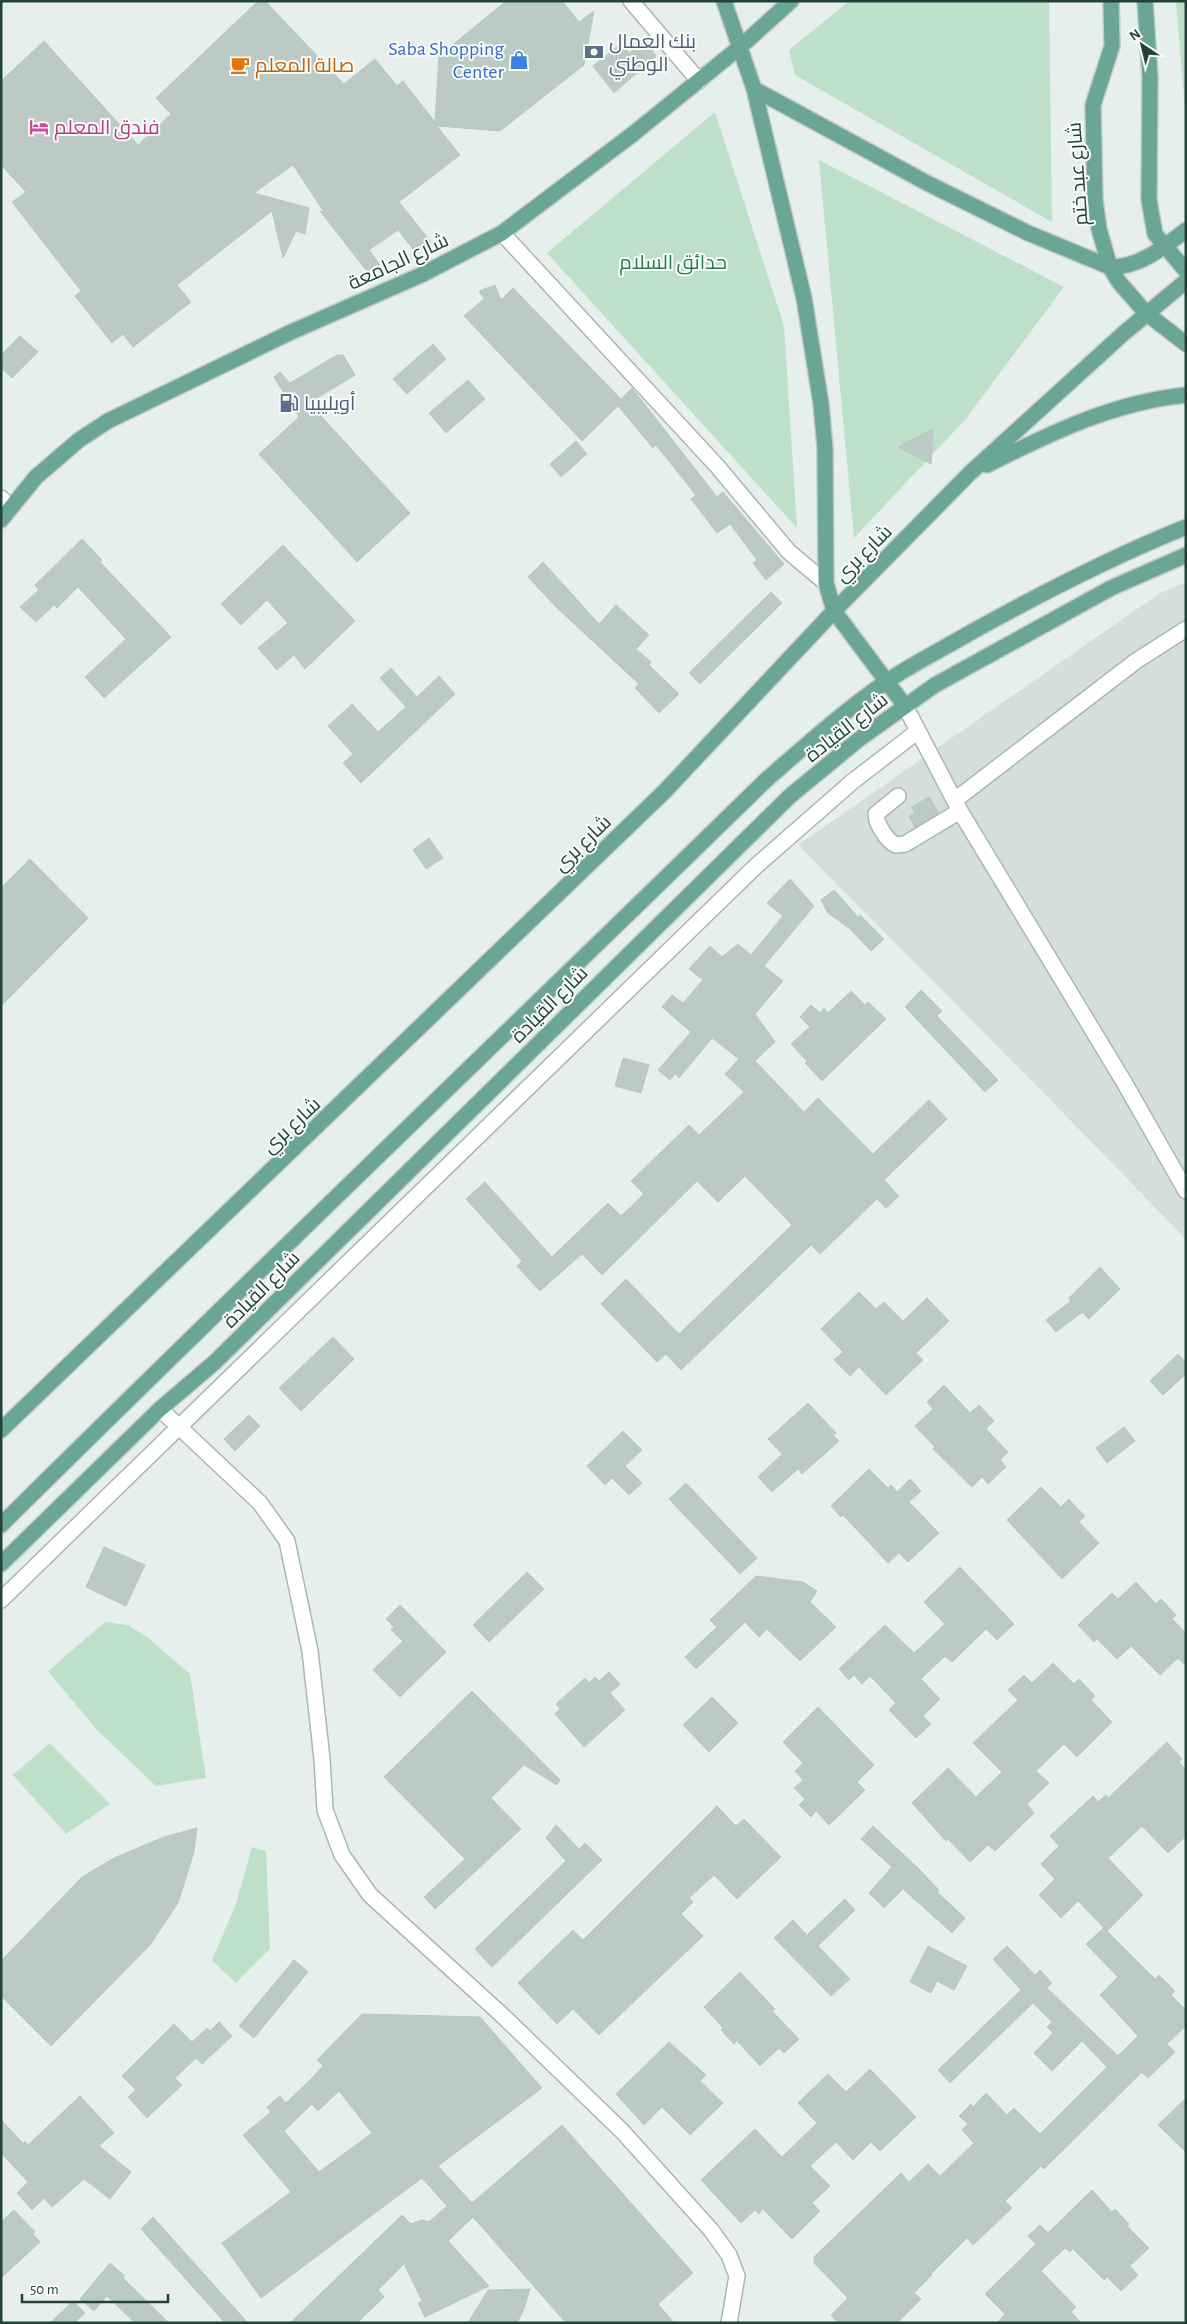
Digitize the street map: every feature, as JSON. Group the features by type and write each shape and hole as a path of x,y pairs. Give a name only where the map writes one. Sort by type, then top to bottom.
{"main road":[{"path":"724,1 754,89 804,298 821,404 825,448 826,583 834,611 905,706"},
{"name":"شارع الجامعة","path":"1,520 6,502 79,440 108,421 289,333 421,275 502,233 633,134 740,47 791,1"},
{"name":"شارع عبد ختم","path":"1111,1 1112,46 1093,104 1095,200 1099,229 1110,267 1119,282 1146,313 1186,344"},
{"path":"1145,1 1150,77 1149,200 1155,234 1186,271"},
{"path":"754,89 935,188 1028,233 1110,267 1132,264 1164,247 1186,230"},
{"name":"شارع بري","path":"1,1430 664,792 834,611 970,474 1146,313 1186,281"},
{"path":"970,474 1044,436 1090,418 1152,399 1186,395"},
{"name":"شارع القيادة","path":"1,1525 182,1346 766,780 837,720 887,682 1000,617 1102,564 1186,527"},
{"name":"شارع القيادة","path":"1,1564 160,1409 214,1362 790,796 858,740 935,686 1111,588 1186,555"}],"street":[{"path":"631,1 699,81"},
{"path":"502,233 717,466 789,552 826,583"},
{"path":"898,796 877,811 876,814 877,821 889,840 896,845 905,844 958,805 1136,661 1186,629"},
{"path":"905,706 958,805 1124,1082 1186,1191"},
{"name":"شارع القيادة","path":"1,1600 756,866 852,782 918,731"},
{"path":"160,1409 260,1503 287,1541 310,1651 322,1759 325,1810 342,1855 370,1895 503,2016 622,2131 712,2230 730,2255 737,2276 729,2323"}],"shaded area":[{"path":"1186,582 1186,1244 1182,1235 798,845 1160,593"}],"green space":[{"path":"849,1 1049,1 1052,222 795,75 789,50"},
{"path":"1176,1 1186,1 1186,123"},
{"name":"حدائق السلام","path":"715,112 784,326 797,528 547,253"},
{"path":"819,160 1064,287 965,420 854,538"},
{"path":"105,1622 128,1625 147,1637 190,1674 206,1778 156,1786 96,1729 48,1671"},
{"path":"50,1743 110,1804 66,1834 13,1775"},
{"path":"252,1847 266,1851 270,1949 236,1983 212,1960 236,1904"}],"building":[{"path":"258,1 265,1 344,84 375,59 397,86 403,81 435,122 439,56 506,1 562,1 579,22 594,11 584,65 500,131 437,126 460,155 399,202 431,242 416,253 398,230 369,250 380,265 369,274 320,211 324,212 293,165 254,193 309,208 305,234 296,231 283,258 272,211 177,285 191,302 133,347 123,334 112,343 75,296 81,291 12,202 26,192 1,165 1,81 44,41 138,145 171,114 156,98"},
{"path":"646,41 656,56 614,93 593,66 622,43 629,53"},
{"path":"495,285 501,300 513,288 621,399 632,388 717,497 723,492 784,564 766,580 753,563 757,560 730,524 717,533 691,499 696,495 656,445 653,448 618,406 582,441 464,316 484,299 479,291"},
{"path":"20,336 38,352 12,378 1,368 1,355"},
{"path":"433,344 446,359 407,394 393,379"},
{"path":"337,355 343,355 355,375 309,403 410,513 357,562 259,454 299,417 274,377 280,372 290,383"},
{"path":"468,380 485,399 446,433 429,413"},
{"path":"933,429 931,464 898,447"},
{"path":"576,441 587,454 561,477 550,464"},
{"path":"82,539 102,560 100,562 171,637 104,698 85,677 126,639 92,602 78,587 57,608 54,605 36,622 20,607 39,590 35,585"},
{"path":"283,545 355,621 305,669 294,655 277,670 258,648 288,623 267,600 241,625 221,604"},
{"path":"543,562 599,624 616,605 649,635 636,649 651,662 649,665 679,694 659,713 635,688 639,684 556,607 528,577"},
{"path":"771,592 782,603 700,684 689,673"},
{"path":"391,668 417,697 439,676 455,694 361,783 343,763 353,754 328,726 352,704 378,732 406,707 380,678"},
{"path":"929,797 939,813 915,827 909,816 915,813 912,807"},
{"path":"429,838 443,858 426,869 413,850"},
{"path":"30,859 88,918 1,1006 1,888"},
{"path":"790,879 814,906 764,966 783,981 755,1014 775,1042 755,1061 804,1112 818,1098 873,1154 929,1100 947,1119 884,1180 899,1196 886,1208 877,1199 820,1254 811,1245 681,1370 666,1354 657,1362 601,1304 626,1279 679,1334 792,1225 745,1176 718,1202 697,1181 602,1275 582,1254 540,1291 517,1266 522,1261 466,1199 485,1182 552,1257 608,1203 621,1216 644,1194 631,1181 689,1125 699,1135 744,1092 725,1074 739,1059 712,1038 679,1078 675,1074 670,1080 658,1070 691,1032 662,1007 672,995 683,1003 703,980 689,969 710,946 722,957 738,944 751,955 783,916 767,903"},
{"path":"834,890 858,917 860,915 884,939 871,951 849,928 828,913 821,900"},
{"path":"921,990 942,1011 937,1016 998,1080 985,1092 905,1007"},
{"path":"851,991 865,1005 868,1002 886,1019 822,1081 791,1044 810,1027 800,1017 811,1005 820,1013 824,1008 828,1013"},
{"path":"623,1058 649,1065 641,1093 615,1086"},
{"path":"1100,1267 1120,1289 1089,1319 1082,1312 1056,1332 1046,1320 1071,1301 1069,1298"},
{"path":"859,1292 876,1309 884,1302 903,1321 927,1298 949,1321 916,1353 923,1360 886,1395 859,1367 850,1376 834,1360 843,1352 821,1329"},
{"path":"333,1337 354,1359 301,1411 279,1388"},
{"path":"1178,1354 1186,1363 1186,1374 1163,1395 1150,1381"},
{"path":"944,1385 970,1413 979,1405 994,1421 986,1429 1008,1452 1000,1460 1006,1467 988,1484 982,1477 972,1487 933,1449 935,1447 915,1426 933,1409 927,1402"},
{"path":"808,1403 836,1433 833,1435 839,1441 802,1474 798,1469 772,1492 758,1477 782,1454 768,1439"},
{"path":"249,1415 260,1426 235,1451 224,1439"},
{"path":"1124,1427 1135,1441 1107,1463 1096,1448"},
{"path":"623,1431 642,1450 625,1466 642,1483 629,1495 612,1478 605,1485 587,1466"},
{"path":"869,1469 888,1488 891,1485 897,1492 910,1479 921,1491 909,1502 939,1533 908,1562 899,1553 888,1563 843,1515 841,1517 831,1506"},
{"path":"686,1483 757,1558 740,1574 669,1499"},
{"path":"1041,1487 1061,1507 1069,1499 1085,1516 1079,1522 1099,1543 1062,1579 1007,1520"},
{"path":"104,1547 145,1565 126,1606 86,1587"},
{"path":"960,1567 1014,1624 997,1640 986,1629 952,1662 945,1656 921,1679 940,1699 923,1716 931,1724 916,1738 889,1710 896,1703 870,1676 862,1684 854,1675 849,1680 839,1669 885,1625 914,1653 945,1624 924,1602"},
{"path":"527,1572 544,1589 489,1642 473,1625"},
{"path":"756,1576 803,1582 817,1591 810,1602 836,1627 800,1661 767,1629 759,1637 745,1622 696,1669 685,1657 717,1627 710,1620"},
{"path":"1136,1582 1156,1604 1161,1599 1176,1615 1172,1619 1186,1633 1186,1666 1178,1658 1160,1675 1131,1646 1117,1659 1097,1639 1094,1642 1078,1625 1112,1593 1118,1599"},
{"path":"400,1605 446,1652 400,1697 373,1670 403,1641 391,1630 394,1627 386,1619"},
{"path":"1053,1663 1074,1684 1079,1679 1095,1696 1091,1700 1112,1722 1077,1757 1064,1744 1036,1771 1049,1783 1027,1804 1034,1813 995,1851 988,1845 970,1862 948,1839 946,1841 912,1803 948,1768 976,1797 1002,1772 973,1743 1018,1700 1008,1690 1024,1675 1032,1683"},
{"path":"609,1672 620,1684 610,1693 625,1710 584,1747 555,1714 560,1709 556,1704 585,1678 589,1683 595,1677 599,1681"},
{"path":"472,1691 560,1780 557,1785 524,1765 491,1798 521,1829 435,1909 424,1897 465,1859 384,1777"},
{"path":"712,1697 738,1723 709,1752 683,1725"},
{"path":"818,1707 874,1765 857,1782 865,1790 829,1825 816,1811 811,1817 799,1805 805,1799 794,1788 803,1780 795,1771 803,1763 783,1742"},
{"path":"1167,1742 1182,1759 1179,1762 1186,1770 1186,1836 1168,1853 1142,1826 1108,1858 1143,1895 1107,1931 1078,1901 1061,1918 1039,1895 1055,1879 1041,1864 1059,1846 1050,1836 1093,1796 1098,1802 1106,1795 1108,1798"},
{"path":"717,1806 736,1826 744,1819 781,1857 737,1899 714,1875 689,1898 693,1902 681,1914 703,1936 599,2035 573,2009 557,2024 518,1983 573,1930 583,1940"},
{"path":"556,1825 579,1849 585,1843 602,1860 492,1967 475,1949 566,1861 546,1838"},
{"path":"873,1826 918,1868 939,1890 937,1892 965,1918 952,1933 903,1889 884,1908 869,1893 892,1867 861,1839"},
{"path":"197,1828 194,1852 178,1903 150,1945 51,2046 1,1996 1,1961 82,1877 114,1858 164,1837"},
{"path":"845,1899 855,1910 818,1946 850,1979 831,1996 774,1938 793,1920 807,1935"},
{"path":"1104,1928 1155,1979 1159,1975 1175,1991 1171,1995 1186,2010 1186,2026 1167,2044 1175,2052 1148,2078 1142,2072 1044,2169 1041,2166 1005,2201 1012,2208 973,2245 967,2238 914,2293 921,2299 897,2323 838,2323 831,2315 848,2298 814,2263 814,2257 901,2173 909,2182 928,2164 940,2176 974,2143 962,2130 968,2124 959,2116 971,2104 973,2107 986,2093 1007,2115 1014,2108 1040,2134 1107,2067 1082,2041 1052,2071 1034,2053 1053,2033 1047,2027 1052,2022 1033,2003 950,2083 938,2070 1021,1990 993,1959 1007,1946 1035,1975 1040,1970 1052,1983 1047,1988 1118,2056 1138,2036 1100,1995 1118,1977 1086,1944"},
{"path":"928,1946 967,1966 954,1990 937,1981 931,1993 910,1982"},
{"path":"294,1960 308,1972 254,2038 239,2026"},
{"path":"740,1972 775,2009 772,2011 799,2039 784,2053 779,2048 760,2066 737,2041 734,2044 721,2030 723,2028 704,2007"},
{"path":"362,2014 480,2017 542,2088 438,2166 472,2203 562,2125 693,2273 658,2304 674,2323 566,2323 473,2217 448,2241 489,2286 425,2317 418,2303 422,2301 404,2264 378,2290 384,2297 357,2323 290,2323 402,2215 411,2224 422,2220 429,2222 447,2206 422,2178 261,2298 222,2243 291,2192 243,2135 271,2112 267,2107 280,2096 286,2103 312,2078 323,2066 317,2060","holes":["339,2091 372,2133 319,2172 284,2131 312,2104 318,2111"]},
{"path":"219,2022 232,2036 202,2064 196,2058 175,2078 182,2085 147,2118 128,2097 136,2090 122,2076 174,2024 192,2042 207,2028 210,2031"},
{"path":"669,2042 706,2075 700,2081 723,2103 690,2135 662,2107 644,2125 616,2094"},
{"path":"870,2069 916,2117 880,2151 871,2142 853,2160 836,2142 810,2166 830,2186 812,2203 820,2211 792,2239 763,2209 759,2214 755,2210 741,2223 701,2180 755,2129 782,2157 817,2123 798,2103 828,2074 846,2092"},
{"path":"80,2096 114,2133 99,2146 131,2172 110,2199 84,2179 52,2207 44,2198 32,2210 17,2193 28,2182 1,2153 1,2120 23,2143 25,2141 28,2145"},
{"path":"1186,2098 1186,2152 1158,2125"},
{"path":"1092,2190 1112,2212 1115,2209 1129,2224 1127,2226 1149,2248 1130,2266 1138,2275 1121,2291 1107,2277 1104,2280 1073,2249 1070,2252 1065,2248 1041,2271 1076,2307 1071,2312 1081,2323 997,2323 1005,2314 985,2294 1036,2244 1028,2236 1040,2225 1048,2233"},
{"path":"14,2210 35,2232 33,2234 40,2242 1,2278 1,2222"},
{"path":"153,2217 248,2323 225,2323 141,2229"},
{"path":"110,2263 125,2276 123,2278 169,2323 135,2323 107,2296 94,2311 80,2299"},
{"path":"530,2289 517,2323 468,2323 488,2290"},
{"path":"73,2301 85,2313 74,2323 50,2323"}],"place":[{"name":"بنك العمال الوطني","path":"594,52"},
{"name":"Saba Shopping Center","path":"519,60"},
{"name":"صالة المعلم","path":"240,65"},
{"name":"فندق المعلم","path":"39,127"},
{"name":"أويليبيا","path":"289,403"}]}
